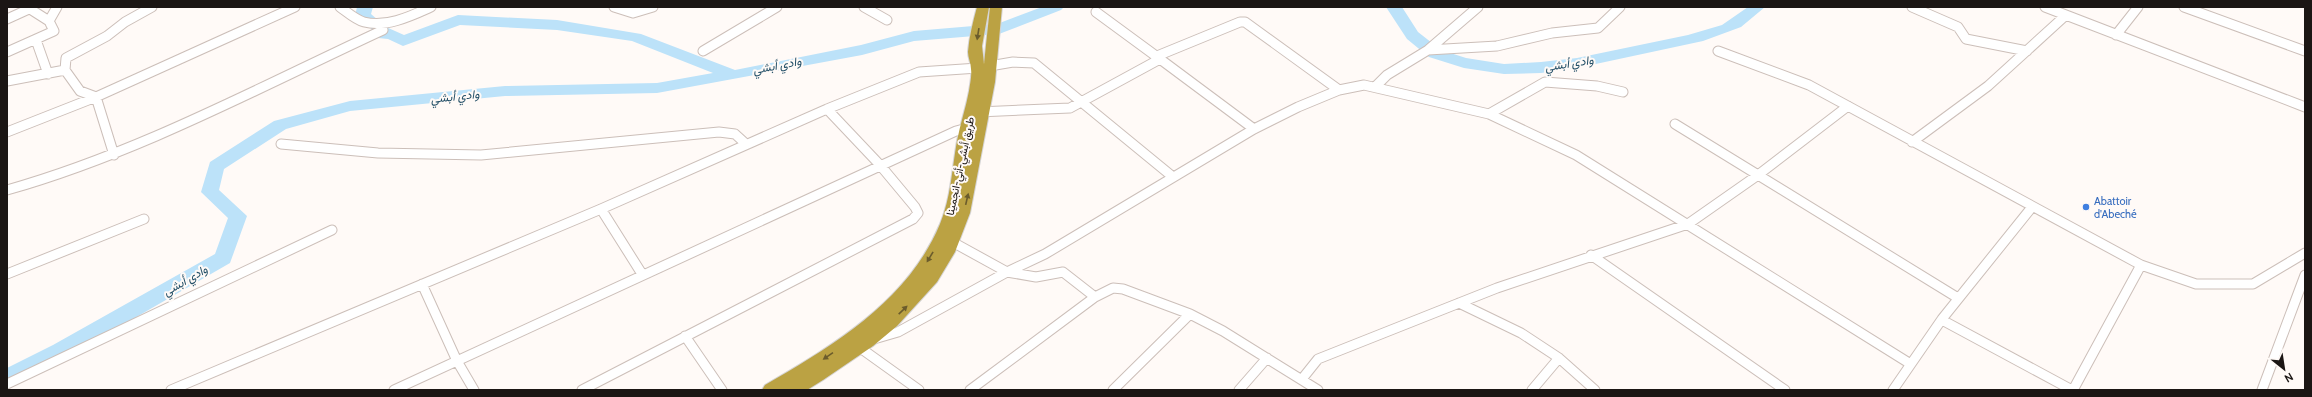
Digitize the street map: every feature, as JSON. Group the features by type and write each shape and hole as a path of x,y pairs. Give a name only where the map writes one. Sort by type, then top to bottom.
{"highway":[{"name":"طريق أبشي-أتي-انجمينا","path":"771,390 820,361 864,330 896,301 947,239 953,203 975,119 989,8"},
{"path":"792,390 828,370 864,344 906,308 931,277 947,239"}],"street":[{"path":"49,21 57,7"},
{"path":"96,97 80,91 65,70 66,58 108,36 125,22 152,7"},
{"path":"7,132 96,97 272,19 295,7"},
{"path":"340,7 350,10 363,22 374,23 405,19 431,7"},
{"path":"614,7 623,13 644,12 653,7"},
{"path":"703,51 777,7"},
{"path":"864,7 887,20"},
{"path":"1375,87 1386,75 1428,50 1478,7"},
{"path":"1428,50 1497,46 1552,33 1598,28 1620,7"},
{"path":"1912,7 1958,27 1966,39 2027,51"},
{"path":"2045,7 2305,107"},
{"path":"2116,35 2138,7"},
{"path":"2184,7 2305,51"},
{"path":"7,19 28,8 49,21 54,31 7,52"},
{"path":"1096,12 1159,57 1254,129"},
{"path":"1912,142 1988,86 2066,15"},
{"path":"394,390 642,274 848,182 975,119 1061,110 1159,57 1240,22 1246,22 1338,90"},
{"path":"7,190 57,176 114,155 383,30"},
{"path":"36,40 48,74"},
{"path":"1718,51 1809,85 2141,265 2196,284 2253,284 2305,254"},
{"path":"171,390 601,209 827,109 919,72 983,62 1034,62 1172,177"},
{"path":"7,81 65,70"},
{"path":"1489,114 1545,82 1597,86 1624,92"},
{"path":"864,344 898,332 1007,272 1045,254 1254,129 1298,107 1338,90 1364,85 1489,114 1576,155 1910,363"},
{"path":"96,97 114,155"},
{"path":"1302,379 1318,359 1497,288 1591,255 1688,224 1758,175 1848,106"},
{"path":"582,390 913,219 918,213 915,207 880,165 827,109"},
{"path":"1675,124 1958,298"},
{"path":"281,144 378,153 481,154 719,132 735,134 746,144"},
{"path":"1893,390 1910,363 1958,298 2032,207"},
{"path":"601,209 642,274"},
{"path":"7,274 144,219"},
{"path":"7,384 332,230"},
{"path":"947,239 1007,272 1036,277 1063,272 1095,297"},
{"path":"1591,255 1785,390"},
{"path":"1942,320 2072,390 2141,265"},
{"path":"2262,390 2287,327 2305,275"},
{"path":"422,284 457,361 474,390"},
{"path":"970,390 1095,297 1113,288 1123,289 1190,314 1267,358 1318,390"},
{"path":"1459,304 1520,333 1559,358 1595,390"},
{"path":"1113,390 1190,314"},
{"path":"685,336 722,390"},
{"path":"864,344 919,390"},
{"path":"1239,390 1267,358"},
{"path":"1532,390 1559,358"}],"waterway":[{"path":"365,7 363,16 374,23 384,35"},
{"name":"وادي أبشي","path":"7,378 60,351 223,258 238,216 210,192 216,166 280,125 350,106 505,91 657,88 734,75 862,50 914,36 999,29 1056,7"},
{"name":"وادي أبشي","path":"1394,7 1404,25 1417,41 1428,49 1444,57 1464,63 1496,69 1541,68 1577,63 1698,38 1731,26 1743,19 1757,7"},
{"path":"387,32 403,41 458,20 557,25 635,37 733,75"}],"place":[{"name":"Abattoir d'Abeché","path":"2086,207"}]}
